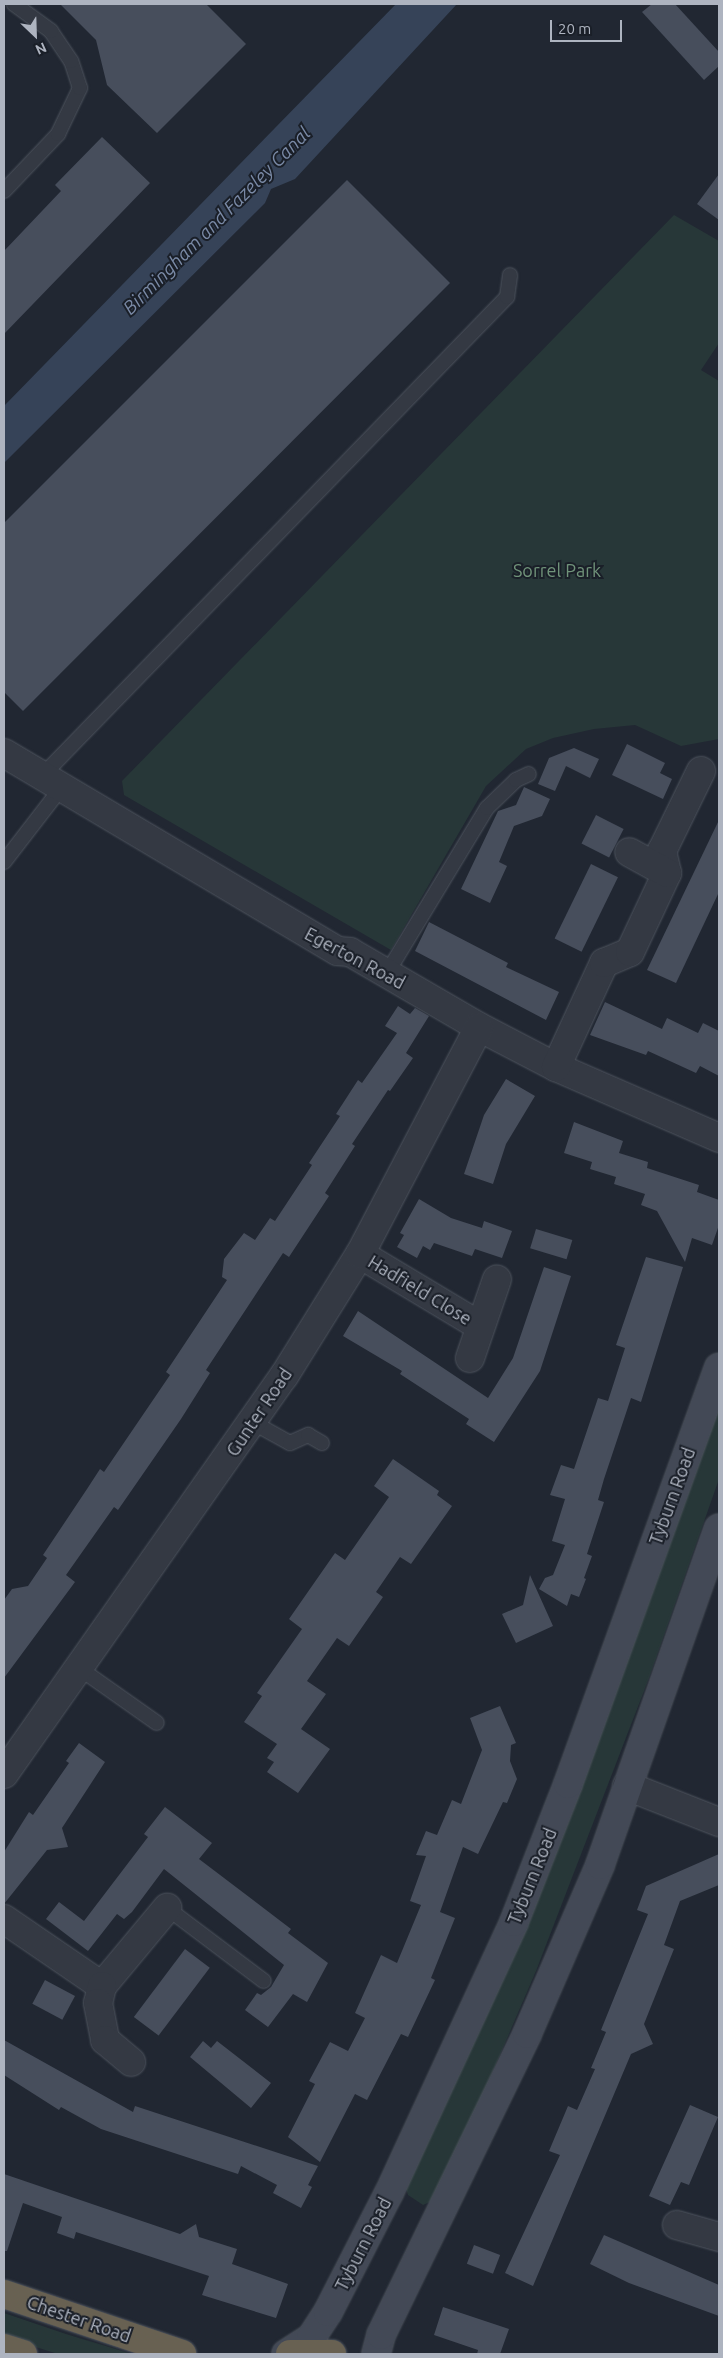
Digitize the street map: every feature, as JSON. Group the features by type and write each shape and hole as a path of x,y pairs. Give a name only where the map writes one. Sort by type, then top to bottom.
{"highway":[{"name":"Chester Road","path":"4,2294 182,2354"},
{"path":"4,2348 23,2354"},
{"path":"288,2354 332,2354"}],"main road":[{"name":"Tyburn Road","path":"288,2354 311,2338 328,2312 389,2193 514,1922 568,1784 719,1368"},
{"path":"376,2354 384,2328 527,2034 600,1865 719,1528"}],"street":[{"name":"Egerton Road","path":"4,754 338,951 350,952 479,1027 556,1067 719,1138"},
{"path":"556,1067 604,963 630,952 667,873 662,851 701,771"},
{"path":"629,852 667,873"},
{"name":"Gunter Road","path":"4,1774 252,1422 360,1254 479,1027"},
{"name":"Hadfield Close","path":"360,1254 480,1326"},
{"name":"Hadfield Close","path":"470,1358 497,1279"},
{"path":"627,1786 719,1822"},
{"path":"130,2062 105,2040 98,2003 102,1986 167,1908"},
{"path":"4,1919 102,1986"},
{"path":"678,2225 718,2233"}],"lane":[{"path":"4,191 58,134 80,88 71,61 51,30 14,4"},
{"path":"4,862 52,782 507,297 510,275"},
{"path":"387,973 487,808 516,780 529,774"},
{"path":"252,1422 290,1443 308,1435 322,1443"},
{"path":"79,1668 157,1723"},
{"path":"167,1908 264,1981"}],"green space":[{"name":"Sorrel Park","path":"674,215 719,241 719,343 701,370 719,381 719,739 681,746 635,725 594,729 553,738 526,749 486,786 391,950 124,795 122,781"},
{"path":"719,1391 719,1479 649,1678 536,1971 472,2120 430,2202 423,2205 408,2195 406,2189"},
{"path":"4,2313 132,2354 58,2354 4,2337"}],"water":[{"name":"Birmingham and Fazeley Canal","path":"396,4 457,4 295,179 271,189 265,203 4,463 4,406"}],"building":[{"path":"60,4 206,4 246,44 157,133 107,85 96,40"},
{"path":"652,4 675,4 719,52 719,66 704,80 642,12"},
{"path":"102,137 150,183 4,334 4,251 61,191 55,185"},
{"path":"719,174 719,220 697,204"},
{"path":"347,180 450,283 23,711 4,692 4,523"},
{"path":"627,744 665,763 660,773 672,779 663,799 612,775"},
{"path":"574,748 599,759 590,778 566,766 555,791 538,784 549,758"},
{"path":"524,787 550,799 542,816 514,826 499,862 507,866 490,903 461,889 498,811 516,805"},
{"path":"596,815 624,829 609,858 581,844"},
{"path":"719,820 719,892 676,983 647,970"},
{"path":"591,864 618,877 582,952 555,939"},
{"path":"429,922 508,963 506,967 559,992 546,1020 415,951"},
{"path":"605,1002 662,1029 667,1018 698,1033 703,1023 719,1031 719,1076 700,1066 696,1073 648,1051 646,1055 590,1035"},
{"path":"398,1006 410,1014 415,1008 429,1016 406,1053 413,1058 390,1091 388,1090 352,1144 355,1146 325,1193 329,1196 289,1257 283,1253 206,1370 210,1373 181,1419 118,1510 114,1507 66,1575 75,1582 4,1678 4,1600 12,1589 28,1586 47,1558 43,1555 100,1469 104,1472 170,1375 166,1372 227,1280 222,1277 224,1259 244,1233 255,1240 270,1218 275,1221 312,1165 309,1163 340,1116 336,1114 358,1080 362,1083 397,1033 385,1026"},
{"path":"506,1079 535,1096 506,1144 493,1184 464,1174 484,1115"},
{"path":"574,1122 623,1141 619,1153 648,1162 647,1168 699,1185 697,1192 719,1200 719,1225 712,1245 692,1238 685,1262 657,1211 641,1205 645,1194 614,1184 616,1177 590,1169 592,1162 564,1153"},
{"path":"419,1199 451,1218 482,1228 484,1221 512,1231 502,1258 475,1249 472,1256 434,1243 430,1250 423,1246 417,1258 397,1247 404,1235 400,1233"},
{"path":"536,1229 572,1240 566,1259 530,1248"},
{"path":"646,1257 683,1267 641,1402 631,1398 604,1479 598,1500 604,1502 587,1554 592,1556 584,1578 586,1579 579,1597 571,1594 567,1606 539,1589 545,1578 553,1575 565,1545 552,1541 565,1499 550,1495 561,1465 574,1469 598,1398 608,1401 625,1348 616,1345"},
{"path":"544,1267 571,1276 540,1371 494,1442 466,1424 469,1419 400,1374 402,1371 343,1336 358,1311 488,1398 513,1358"},
{"path":"393,1459 439,1491 437,1495 452,1506 411,1564 400,1557 376,1592 383,1597 349,1646 337,1638 307,1681 326,1694 301,1729 330,1749 298,1793 267,1772 274,1762 267,1758 277,1744 244,1722 262,1696 257,1693 302,1629 289,1619 335,1553 345,1560 389,1497 374,1486"},
{"path":"530,1575 553,1626 516,1643 502,1614 523,1605"},
{"path":"500,1706 516,1743 511,1745 510,1761 517,1779 507,1803 503,1802 478,1854 463,1847 440,1912 455,1918 431,1978 435,1980 408,2037 401,2034 367,2100 355,2094 320,2162 288,2137 315,2084 309,2081 330,2042 348,2051 365,2018 355,2013 381,1955 397,1963 421,1905 410,1901 426,1856 416,1855 426,1831 437,1835 452,1800 461,1804 482,1750 470,1718"},
{"path":"79,1743 105,1762 62,1828 68,1847 47,1850 4,1904 4,1852 29,1812 33,1815 69,1763 66,1761"},
{"path":"165,1807 212,1843 199,1859 291,1929 288,1933 328,1963 307,2002 293,1994 268,2027 245,2010 257,1993 261,1995 271,1987 284,1965 164,1869 132,1912 124,1919 117,1914 88,1951 46,1919 59,1902 84,1921 148,1837 144,1834"},
{"path":"719,1854 719,1885 680,1901 664,1945 674,1949 644,2024 653,2044 631,2054 533,2286 505,2273 560,2155 549,2151 568,2106 577,2110 595,2069 591,2068 606,2032 601,2030 648,1914 637,1910 646,1886"},
{"path":"185,1949 210,1968 159,2036 134,2017"},
{"path":"45,1980 75,1996 62,2020 32,2004"},
{"path":"4,2040 133,2112 135,2106 318,2166 308,2185 312,2187 301,2208 273,2193 277,2185 241,2166 238,2174 101,2129 61,2107 59,2110 4,2075"},
{"path":"203,2041 211,2048 217,2041 271,2083 251,2108 190,2057"},
{"path":"690,2105 718,2117 689,2185 681,2182 670,2205 649,2196"},
{"path":"4,2174 180,2234 196,2224 199,2237 237,2249 232,2264 288,2284 276,2318 202,2295 209,2276 76,2232 74,2239 57,2233 62,2217 23,2203 7,2251 4,2251"},
{"path":"604,2235 719,2285 719,2316 629,2283 590,2264"},
{"path":"474,2245 500,2255 493,2274 467,2264"},
{"path":"443,2307 509,2329 500,2354 477,2354 478,2350 434,2335"}]}
